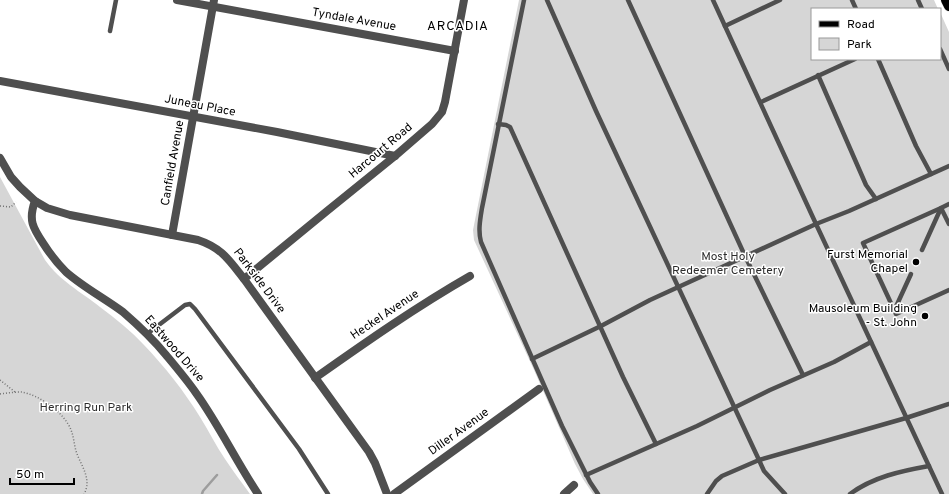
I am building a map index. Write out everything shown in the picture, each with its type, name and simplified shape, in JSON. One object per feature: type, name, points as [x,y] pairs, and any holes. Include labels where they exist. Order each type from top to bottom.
[{"type":"main road","points":[[946,0],[949,6]]},
{"type":"street","name":"Tyndale Avenue","points":[[177,0],[213,3],[455,51]]},
{"type":"street","name":"Harcourt Road","points":[[244,279],[395,156],[438,118],[446,102],[464,0]]},
{"type":"street","name":"Canfield Avenue","points":[[172,235],[213,3]]},
{"type":"street","name":"Juneau Place","points":[[0,81],[395,156]]},
{"type":"street","name":"Parkside Drive","points":[[0,158],[11,177],[20,187],[36,201],[47,208],[70,215],[198,240],[208,243],[218,249],[227,257],[244,279],[368,452],[375,463],[387,494]]},
{"type":"street","name":"Eastwood Drive","points":[[36,201],[31,218],[33,225],[38,236],[53,258],[71,276],[122,312],[166,354],[195,391],[258,494]]},
{"type":"street","name":"Heckel Avenue","points":[[315,378],[433,297],[470,276]]},
{"type":"street","name":"Diller Avenue","points":[[394,494],[539,389]]},
{"type":"street","points":[[564,494],[574,485]]},
{"type":"lane","points":[[110,31],[116,0]]},
{"type":"lane","points":[[524,0],[482,208],[479,230],[480,237],[492,269],[562,426],[586,475],[598,494]]},
{"type":"lane","points":[[547,0],[677,288],[735,408],[758,460],[764,471],[785,494]]},
{"type":"lane","points":[[628,0],[745,256],[803,375]]},
{"type":"lane","points":[[713,0],[942,494]]},
{"type":"lane","points":[[725,26],[780,0]]},
{"type":"lane","points":[[941,51],[947,62],[949,70]]},
{"type":"lane","points":[[761,102],[853,60]]},
{"type":"lane","points":[[878,60],[916,146],[931,174]]},
{"type":"lane","points":[[818,75],[866,185],[876,199]]},
{"type":"lane","points":[[498,124],[510,127],[542,200],[656,444]]},
{"type":"lane","points":[[532,359],[601,326],[650,300],[745,256],[816,224],[849,212],[949,166]]},
{"type":"lane","points":[[949,204],[863,243],[896,314],[949,290]]},
{"type":"lane","points":[[941,208],[949,224]]},
{"type":"lane","points":[[922,250],[941,208]]},
{"type":"lane","points":[[894,311],[911,274]]},
{"type":"lane","points":[[146,334],[185,305],[190,304],[299,449],[328,494]]},
{"type":"lane","points":[[586,475],[834,362],[871,342]]},
{"type":"lane","points":[[707,494],[716,481],[722,476],[758,460],[906,418],[949,404]]},
{"type":"lane","points":[[850,494],[868,483],[885,476],[929,466]]},
{"type":"path","points":[[0,206],[11,207],[16,202]]},
{"type":"path","points":[[0,380],[15,392]]},
{"type":"path","points":[[0,394],[15,392],[27,393],[45,402],[61,415],[71,430],[76,453],[87,480],[84,494]]},
{"type":"green space","name":"Most Holy Redeemer Cemetery","points":[[519,0],[934,0],[938,8],[811,8],[811,60],[941,60],[941,14],[949,32],[949,494],[593,494],[575,464],[534,370],[474,240],[473,230]]},
{"type":"green space","name":"Herring Run Park","points":[[0,177],[45,260],[51,268],[64,280],[129,330],[159,362],[187,398],[231,468],[250,494],[0,494]]},
{"type":"waterway","points":[[202,494],[217,475]]},
{"type":"place","name":"Furst Memorial Chapel","points":[[916,262]]},
{"type":"place","name":"Mausoleum Building - St. John","points":[[925,316]]},
{"type":"district","name":"ARCADIA","points":[[458,27]]}]
